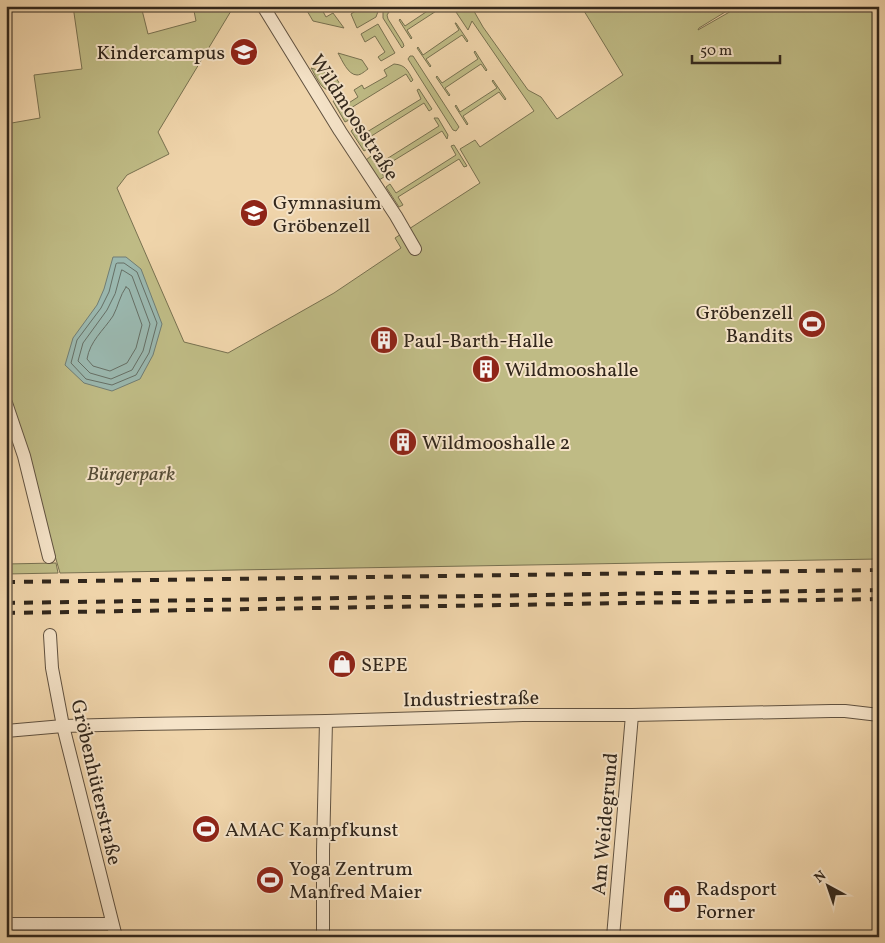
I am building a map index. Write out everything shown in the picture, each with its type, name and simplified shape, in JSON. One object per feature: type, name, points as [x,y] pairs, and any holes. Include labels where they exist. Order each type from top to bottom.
[{"type":"street","name":"Wildmoosstraße","points":[[263,6],[340,131],[396,216],[415,250]]},
{"type":"street","points":[[6,403],[24,456],[49,557]]},
{"type":"street","name":"Gröbenhüterstraße","points":[[50,634],[52,668],[64,726],[114,930]]},
{"type":"street","name":"Industriestraße","points":[[6,731],[64,726],[523,715],[831,711],[879,715]]},
{"type":"street","name":"Am Weidegrund","points":[[613,937],[632,715]]},
{"type":"street","points":[[323,937],[326,721]]},
{"type":"street","points":[[6,924],[114,930]]},
{"type":"green space","name":"Bürgerpark","points":[[73,6],[141,6],[148,34],[196,21],[193,6],[234,6],[158,132],[169,154],[127,175],[117,188],[184,342],[228,353],[334,293],[401,248],[395,238],[480,183],[460,149],[475,140],[480,147],[534,111],[472,21],[468,30],[452,6],[471,6],[483,27],[528,90],[541,97],[557,119],[623,75],[581,6],[735,6],[698,30],[740,6],[879,6],[879,559],[60,573],[6,388],[6,124],[40,118],[34,75],[82,69]]},
{"type":"green space","points":[[311,6],[320,6],[326,17],[333,13],[344,28],[313,21],[306,9]]},
{"type":"green space","points":[[355,6],[380,6],[376,17],[357,28],[351,14],[357,10]]},
{"type":"green space","points":[[386,6],[389,12],[387,15],[388,19],[403,43],[404,46],[402,48],[383,18]]},
{"type":"green space","points":[[435,6],[444,6],[407,30],[411,39],[399,20],[405,26]]},
{"type":"green space","points":[[455,23],[468,41],[462,35],[426,59],[430,67],[417,48],[423,55],[459,30]]},
{"type":"green space","points":[[378,24],[395,53],[381,61],[378,57],[385,52],[375,36],[365,42],[361,34]]},
{"type":"green space","points":[[475,51],[487,70],[481,64],[445,88],[449,96],[436,77],[442,83],[478,59]]},
{"type":"green space","points":[[338,53],[362,60],[368,69],[357,75],[351,73]]},
{"type":"green space","points":[[410,56],[413,56],[459,127],[456,131],[453,130],[408,59]]},
{"type":"green space","points":[[394,64],[404,67],[413,80],[411,82],[406,74],[346,111],[351,119],[345,122],[333,101],[338,98],[344,106],[358,97],[354,90],[362,85],[364,89],[387,76],[384,70]]},
{"type":"green space","points":[[311,68],[334,75],[340,84],[332,89],[326,89],[321,85]]},
{"type":"green space","points":[[493,80],[506,99],[499,92],[463,116],[467,125],[455,106],[460,112],[497,88]]},
{"type":"green space","points":[[419,89],[432,109],[429,111],[424,103],[365,140],[369,148],[364,151],[351,131],[356,127],[362,135],[421,99],[417,90]]},
{"type":"green space","points":[[434,118],[438,118],[448,135],[447,139],[442,131],[380,169],[384,177],[379,180],[366,160],[371,156],[377,165],[439,126]]},
{"type":"green space","points":[[454,145],[467,166],[464,167],[459,159],[398,197],[403,205],[399,207],[386,187],[390,184],[396,193],[456,155],[451,146]]},
{"type":"green space","points":[[56,563],[58,573],[6,574],[6,564]]},
{"type":"water","points":[[113,257],[126,257],[141,269],[162,324],[153,355],[140,379],[112,391],[84,383],[65,365],[73,338],[97,305],[104,289]]},
{"type":"railway","points":[[6,582],[879,570]]},
{"type":"railway","points":[[6,603],[879,590]]},
{"type":"railway","points":[[6,613],[879,599]]},
{"type":"place","name":"Kindercampus","points":[[244,52]]},
{"type":"place","name":"Gymnasium Gröbenzell","points":[[254,213]]},
{"type":"place","name":"Gröbenzell Bandits","points":[[812,324]]},
{"type":"place","name":"Paul-Barth-Halle","points":[[384,340]]},
{"type":"place","name":"Wildmooshalle","points":[[486,369]]},
{"type":"place","name":"Wildmooshalle 2","points":[[403,442]]},
{"type":"place","name":"SEPE","points":[[342,664]]},
{"type":"place","name":"AMAC Kampfkunst","points":[[206,829]]},
{"type":"place","name":"Yoga Zentrum Manfred Maier","points":[[270,880]]},
{"type":"place","name":"Radsport Forner","points":[[677,899]]}]
